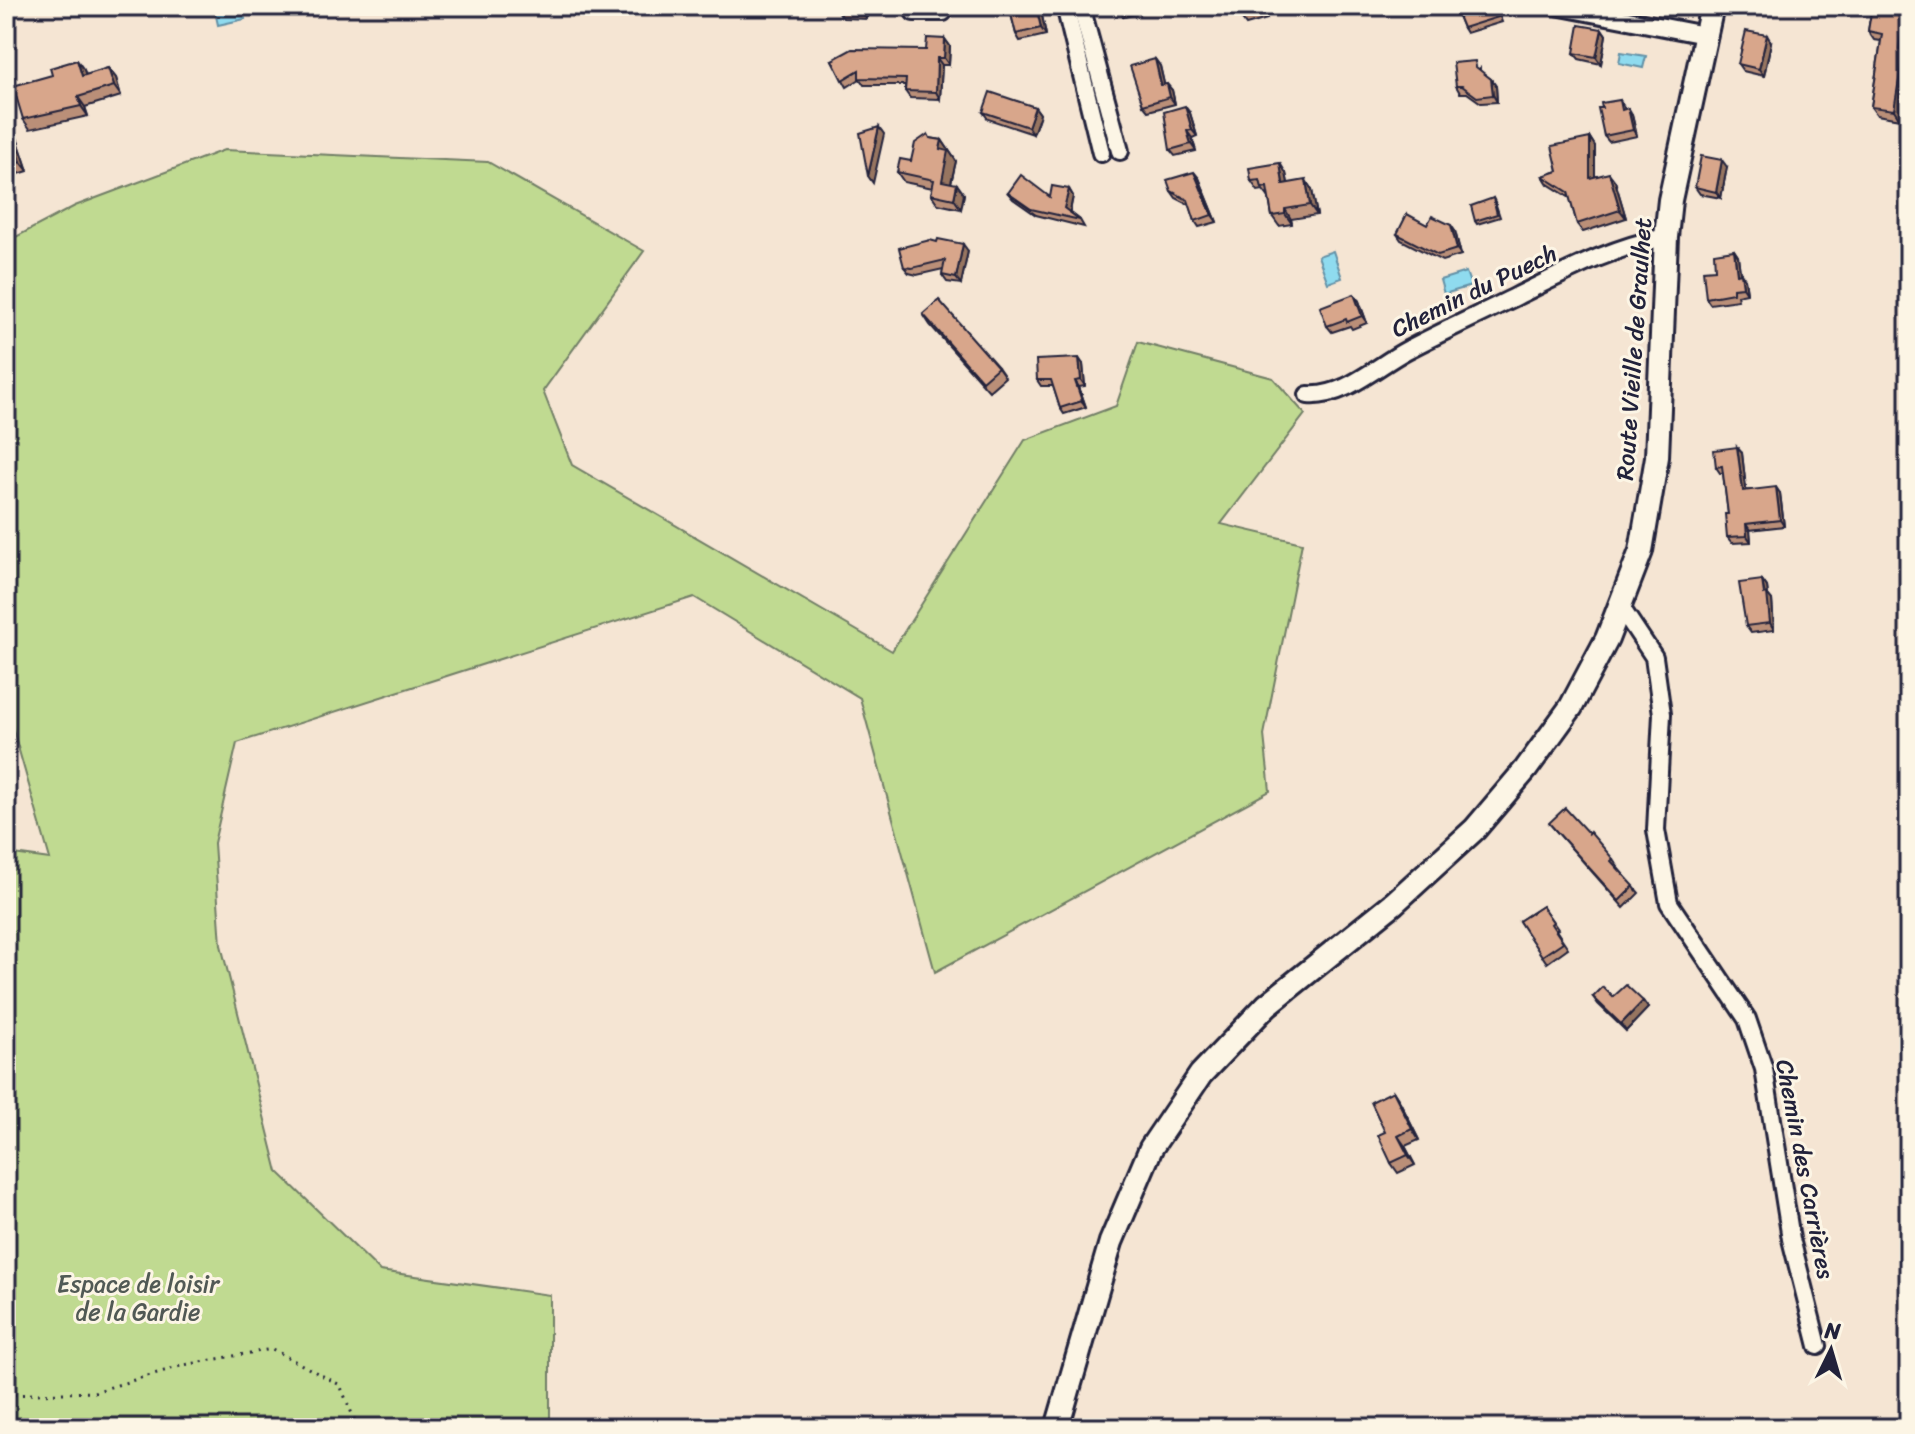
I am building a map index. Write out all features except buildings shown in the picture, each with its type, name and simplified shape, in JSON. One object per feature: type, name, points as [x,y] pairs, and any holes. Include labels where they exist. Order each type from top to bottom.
[{"type":"main road","name":"Route Vieille de Graulhet","points":[[1057,1428],[1111,1242],[1151,1148],[1201,1074],[1267,1005],[1394,903],[1475,829],[1526,769],[1571,707],[1607,639],[1641,551],[1657,457],[1670,200],[1712,6]]},
{"type":"street","points":[[914,12],[943,12],[943,6]]},
{"type":"street","points":[[1065,6],[1101,153]]},
{"type":"street","points":[[1081,6],[1120,151]]},
{"type":"street","points":[[1556,6],[1705,35]]},
{"type":"street","name":"Chemin du Puech","points":[[1308,395],[1324,396],[1345,387],[1405,351],[1583,264],[1629,244],[1666,237]]},
{"type":"street","name":"Chemin des Carrières","points":[[1620,606],[1654,657],[1662,714],[1656,830],[1669,903],[1747,1019],[1764,1069],[1791,1239],[1818,1346]]},
{"type":"path","points":[[6,1395],[94,1392],[184,1365],[272,1349],[340,1385],[358,1428]]},
{"type":"green space","name":"Espace de loisir de la Gardie","points":[[224,150],[488,162],[644,251],[543,391],[572,465],[892,651],[1025,440],[1116,406],[1138,342],[1273,378],[1305,414],[1221,524],[1302,543],[1264,735],[1270,791],[935,972],[860,698],[694,597],[237,743],[214,843],[221,945],[278,1172],[380,1271],[550,1295],[550,1428],[6,1428],[6,853],[50,859],[6,705],[6,242],[75,206]]},
{"type":"water","points":[[242,6],[245,19],[218,25],[215,11]]},
{"type":"water","points":[[1621,52],[1646,56],[1643,68],[1619,63]]},
{"type":"water","points":[[1333,251],[1342,278],[1328,283],[1318,256]]},
{"type":"water","points":[[1466,272],[1471,286],[1444,294],[1440,280]]}]
